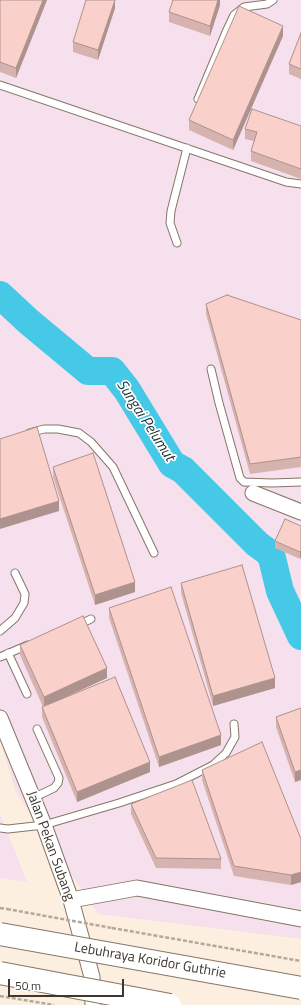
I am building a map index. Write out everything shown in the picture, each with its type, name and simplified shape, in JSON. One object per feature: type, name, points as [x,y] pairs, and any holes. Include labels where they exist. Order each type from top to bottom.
[{"type":"highway","name":"Lebuhraya Koridor Guthrie","points":[[0,934],[301,988]]},
{"type":"highway","points":[[0,973],[170,1005]]},
{"type":"street","points":[[253,493],[271,491],[301,512]]},
{"type":"street","name":"Jalan Pekan Subang","points":[[0,718],[44,825],[71,900],[92,977]]},
{"type":"street","points":[[71,900],[137,888],[301,919]]},
{"type":"street","points":[[92,977],[93,1005]]},
{"type":"street","points":[[92,977],[109,1001],[110,1005]]},
{"type":"lane","points":[[198,99],[234,14],[244,7],[267,4],[273,0]]},
{"type":"lane","points":[[0,85],[286,182],[301,184]]},
{"type":"lane","points":[[177,243],[170,223],[171,211],[187,148]]},
{"type":"lane","points":[[211,369],[222,418],[240,478],[244,482],[271,491],[301,482]]},
{"type":"lane","points":[[22,435],[44,429],[58,429],[79,433],[92,442],[114,467],[154,553]]},
{"type":"lane","points":[[0,631],[15,618],[24,603],[25,594],[15,573]]},
{"type":"lane","points":[[70,628],[91,619]]},
{"type":"lane","points":[[0,657],[36,642]]},
{"type":"lane","points":[[8,653],[27,694]]},
{"type":"lane","points":[[0,828],[8,829],[44,825],[119,803],[176,784],[213,765],[226,753],[234,736],[234,724]]},
{"type":"lane","points":[[33,798],[54,788],[58,783],[59,778],[37,728]]},
{"type":"path","points":[[0,908],[301,961]]},
{"type":"path","points":[[0,996],[54,1005]]},
{"type":"shaded area","points":[[0,0],[301,0],[301,939],[98,914],[16,793],[0,741]]},
{"type":"shaded area","points":[[0,814],[27,882],[0,878]]},
{"type":"building","points":[[0,0],[43,0],[16,68],[0,62]]},
{"type":"building","points":[[86,0],[115,0],[98,50],[73,42]]},
{"type":"building","points":[[173,0],[218,0],[210,26],[169,12]]},
{"type":"building","points":[[239,6],[283,26],[233,140],[189,120]]},
{"type":"building","points":[[301,33],[301,69],[289,64]]},
{"type":"building","points":[[252,109],[301,126],[301,169],[251,151],[257,132],[245,129]]},
{"type":"building","points":[[227,295],[301,320],[301,457],[250,464],[206,304]]},
{"type":"building","points":[[37,427],[59,501],[0,519],[0,439]]},
{"type":"building","points":[[93,453],[135,582],[95,595],[53,467]]},
{"type":"building","points":[[285,519],[301,526],[300,552],[275,541]]},
{"type":"building","points":[[242,565],[275,678],[213,696],[181,583]]},
{"type":"building","points":[[171,587],[221,735],[159,757],[109,608]]},
{"type":"building","points":[[83,616],[107,668],[44,697],[20,645]]},
{"type":"building","points":[[115,677],[150,762],[77,792],[42,707]]},
{"type":"building","points":[[301,708],[301,770],[295,772],[276,717]]},
{"type":"building","points":[[262,742],[301,839],[301,872],[291,875],[234,866],[202,770]]},
{"type":"building","points":[[192,780],[221,859],[156,858],[131,804]]},
{"type":"waterway","name":"Sungai Pelumut","points":[[0,295],[28,321],[88,371],[112,371],[127,390],[172,464],[183,470],[257,544],[268,552],[272,558],[280,591],[301,636]]}]
